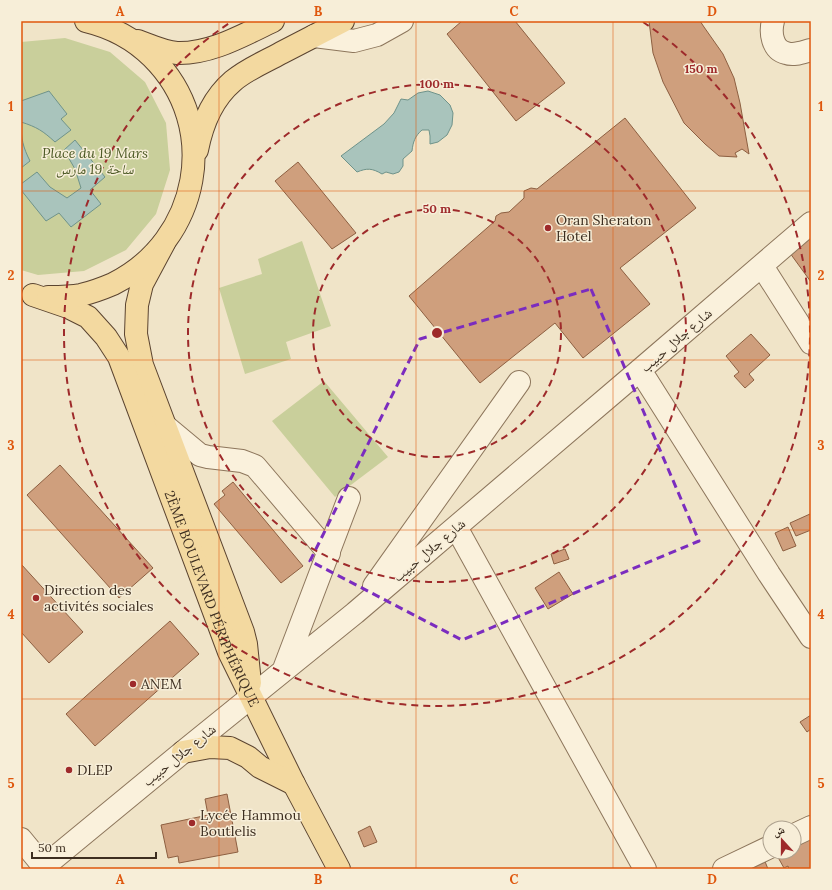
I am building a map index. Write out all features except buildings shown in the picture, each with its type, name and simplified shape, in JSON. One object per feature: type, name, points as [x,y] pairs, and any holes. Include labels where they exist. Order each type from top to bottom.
[{"type":"main road","points":[[86,21],[99,24],[124,36],[175,53],[198,51],[225,43],[273,21]]},
{"type":"main road","points":[[27,294],[48,297],[81,295],[112,284],[141,267],[164,243],[183,212],[192,177],[199,138],[207,116],[218,97],[233,81],[252,69],[343,21]]},
{"type":"main road","points":[[124,36],[144,49],[161,66],[178,92],[185,107],[191,130],[194,153],[192,177]]},
{"type":"main road","name":"2ÈME BOULEVARD PÉRIPHÉRIQUE","points":[[164,243],[142,284],[136,305],[136,334],[142,365],[243,632],[246,644],[251,696]]},
{"type":"main road","name":"2ÈME BOULEVARD PÉRIPHÉRIQUE","points":[[27,294],[68,307],[88,318],[106,337],[119,357],[229,652],[251,696]]},
{"type":"main road","points":[[251,696],[294,784],[339,869]]},
{"type":"main road","points":[[184,752],[210,747],[230,748],[248,757],[260,767],[294,784]]},
{"type":"street","points":[[314,36],[354,41],[377,35],[402,21]]},
{"type":"street","points":[[773,21],[772,37],[777,48],[785,53],[799,54],[811,50]]},
{"type":"street","name":"شارع جلال حبيب","points":[[43,868],[251,696],[355,613],[811,223]]},
{"type":"street","points":[[762,266],[811,343]]},
{"type":"street","points":[[640,370],[769,574],[811,637]]},
{"type":"street","points":[[355,613],[519,382]]},
{"type":"street","points":[[164,425],[200,455],[242,461],[255,466],[329,552]]},
{"type":"street","points":[[284,671],[349,498]]},
{"type":"street","points":[[456,527],[645,869]]},
{"type":"street","points":[[802,832],[811,827]]},
{"type":"street","points":[[21,840],[43,868]]},
{"type":"street","points":[[724,869],[762,851]]},
{"type":"highlighted area","points":[[591,289],[699,541],[462,640],[310,561],[420,339]]},
{"type":"green space","name":"Place du 19 Mars ساحة 19 مارس","points":[[65,38],[110,52],[145,82],[166,123],[170,170],[156,214],[126,250],[84,271],[38,275],[21,270],[21,42]]},
{"type":"green space","points":[[302,241],[331,326],[286,342],[291,359],[245,374],[219,288],[262,274],[258,259]]},
{"type":"green space","points":[[324,381],[388,457],[335,497],[272,421]]},
{"type":"water","points":[[49,91],[67,114],[61,119],[71,130],[55,142],[40,130],[21,122],[21,101]]},
{"type":"water","points":[[428,91],[440,95],[450,105],[453,113],[452,125],[447,135],[438,142],[430,144],[429,130],[422,130],[415,139],[412,151],[403,159],[403,166],[399,172],[393,174],[386,172],[382,174],[370,169],[357,172],[341,156],[384,124],[394,113],[401,99],[408,100],[418,93]]},
{"type":"water","points":[[21,133],[30,161],[21,168]]},
{"type":"water","points":[[75,140],[105,177],[90,190],[101,204],[71,227],[59,213],[46,221],[21,190],[21,184],[37,172],[50,187],[67,198],[81,188],[75,169],[64,150]]},
{"type":"place","name":"Oran Sheraton Hotel","points":[[548,228]]},
{"type":"place","name":"Direction des activités sociales","points":[[36,598]]},
{"type":"place","name":"ANEM","points":[[133,684]]},
{"type":"place","name":"DLEP","points":[[69,770]]},
{"type":"place","name":"Lycée Hammou Boutlelis","points":[[192,823]]}]
